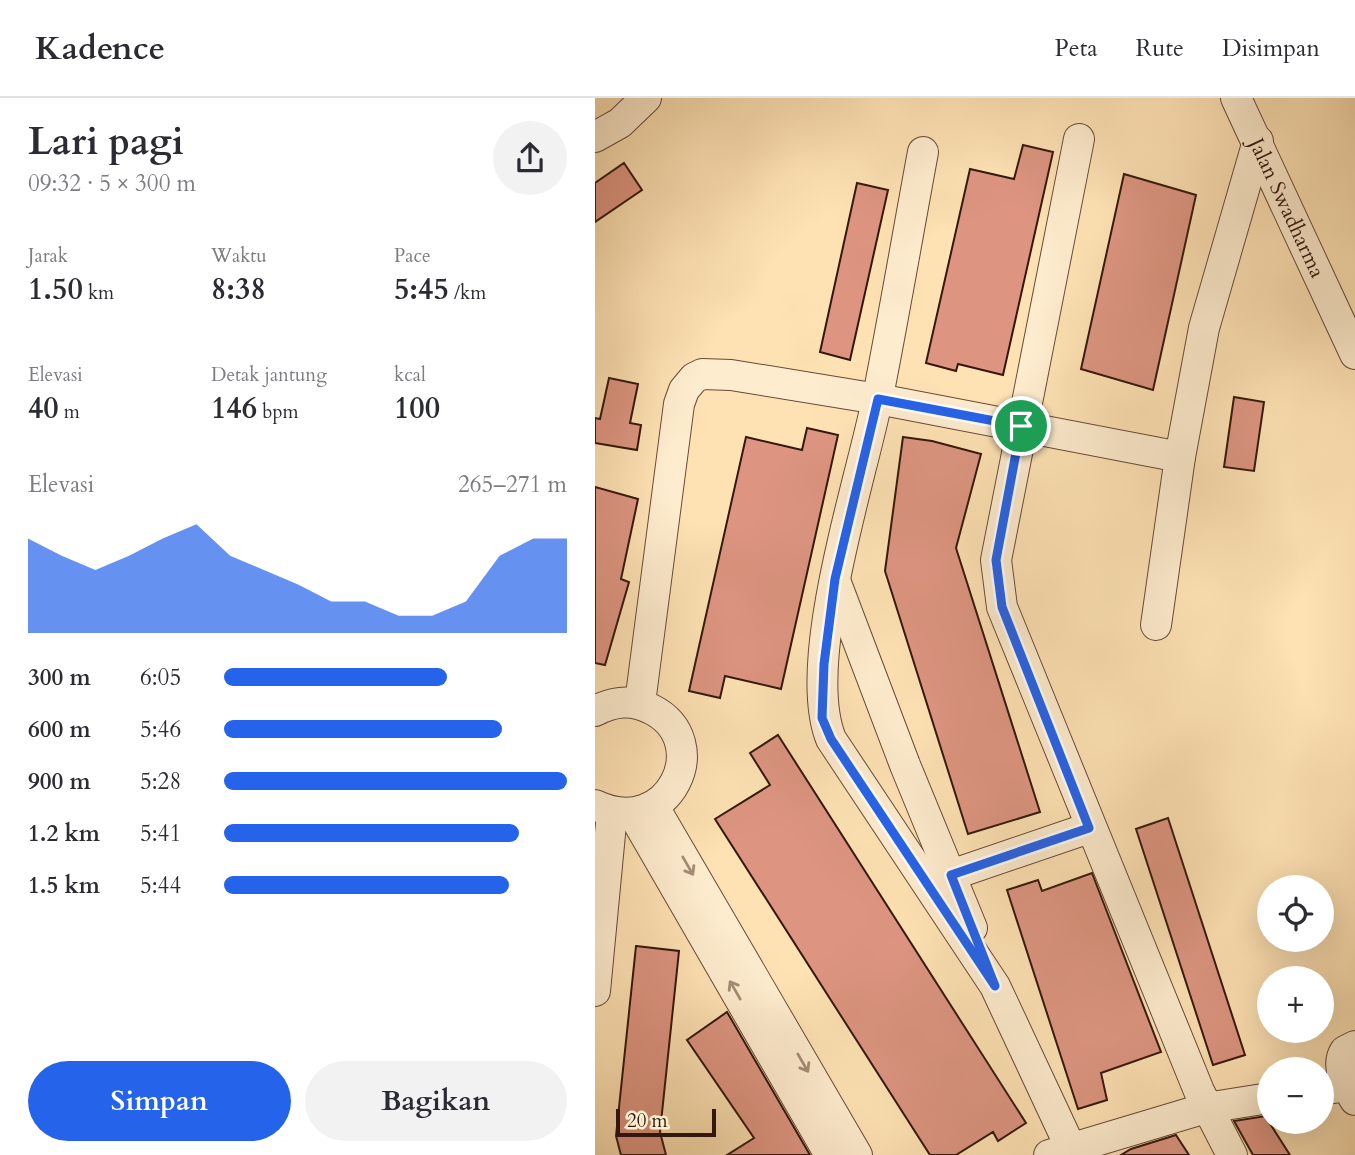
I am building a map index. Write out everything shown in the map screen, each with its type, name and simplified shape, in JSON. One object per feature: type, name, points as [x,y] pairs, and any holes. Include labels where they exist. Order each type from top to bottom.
[{"type":"street","points":[[595,137],[620,123],[646,98]]},
{"type":"street","name":"Jalan Swadharma","points":[[1236,98],[1355,354]]},
{"type":"street","points":[[1079,139],[996,560],[1002,607],[1089,828],[1206,1108],[1232,1155]]},
{"type":"street","points":[[1156,625],[1180,457],[1204,328],[1258,141]]},
{"type":"street","points":[[923,152],[878,399],[835,579],[824,664],[822,718],[831,739],[995,986]]},
{"type":"street","points":[[640,703],[679,404],[689,383],[702,374],[731,375],[878,399],[1180,457]]},
{"type":"street","points":[[835,579],[905,765],[1064,1153],[1206,1108],[1257,1100]]},
{"type":"street","points":[[595,711],[617,702],[640,703],[660,713],[674,730],[682,751],[680,773],[671,793],[624,810]]},
{"type":"street","points":[[856,774],[905,765]]},
{"type":"street","points":[[595,991],[624,810]]},
{"type":"street","points":[[624,810],[830,1155]]},
{"type":"street","points":[[624,810],[857,1155]]},
{"type":"street","points":[[951,875],[1089,828]]},
{"type":"street","points":[[1341,1092],[1341,1058],[1348,1049],[1355,1046]]},
{"type":"building","points":[[1023,145],[1053,152],[1003,375],[958,364],[956,371],[926,363],[970,169],[1014,179]]},
{"type":"building","points":[[624,163],[642,190],[595,222],[595,183]]},
{"type":"building","points":[[1124,174],[1196,195],[1153,390],[1081,369]]},
{"type":"building","points":[[857,183],[888,190],[850,360],[820,352]]},
{"type":"building","points":[[609,378],[638,384],[630,423],[641,425],[637,450],[595,443],[595,418],[600,419]]},
{"type":"building","points":[[1234,397],[1264,402],[1254,471],[1224,467]]},
{"type":"building","points":[[807,428],[838,435],[781,689],[725,676],[720,698],[689,691],[746,437],[802,450]]},
{"type":"building","points":[[903,437],[932,441],[981,454],[956,548],[1040,812],[968,834],[885,571]]},
{"type":"building","points":[[595,487],[638,499],[621,579],[629,582],[605,665],[595,663]]},
{"type":"building","points":[[778,735],[1026,1123],[998,1141],[993,1132],[956,1155],[930,1155],[715,819],[770,785],[750,753]]},
{"type":"building","points":[[1168,818],[1245,1055],[1213,1065],[1136,829]]},
{"type":"building","points":[[1092,873],[1161,1052],[1101,1073],[1107,1100],[1078,1109],[1007,890],[1038,880],[1042,891]]},
{"type":"building","points":[[636,946],[679,951],[660,1132],[666,1155],[621,1155],[616,1136]]},
{"type":"building","points":[[727,1012],[810,1155],[727,1155],[754,1138],[687,1040]]},
{"type":"building","points":[[1257,1117],[1257,1134],[1277,1134],[1290,1155],[1253,1155],[1234,1121]]},
{"type":"building","points":[[1176,1135],[1189,1155],[1121,1155],[1131,1149]]},
{"type":"route","points":[[878,399],[1021,426],[996,560],[1002,607],[1089,828],[951,875],[995,986],[831,739],[822,718],[824,664],[835,579],[878,399]]}]
